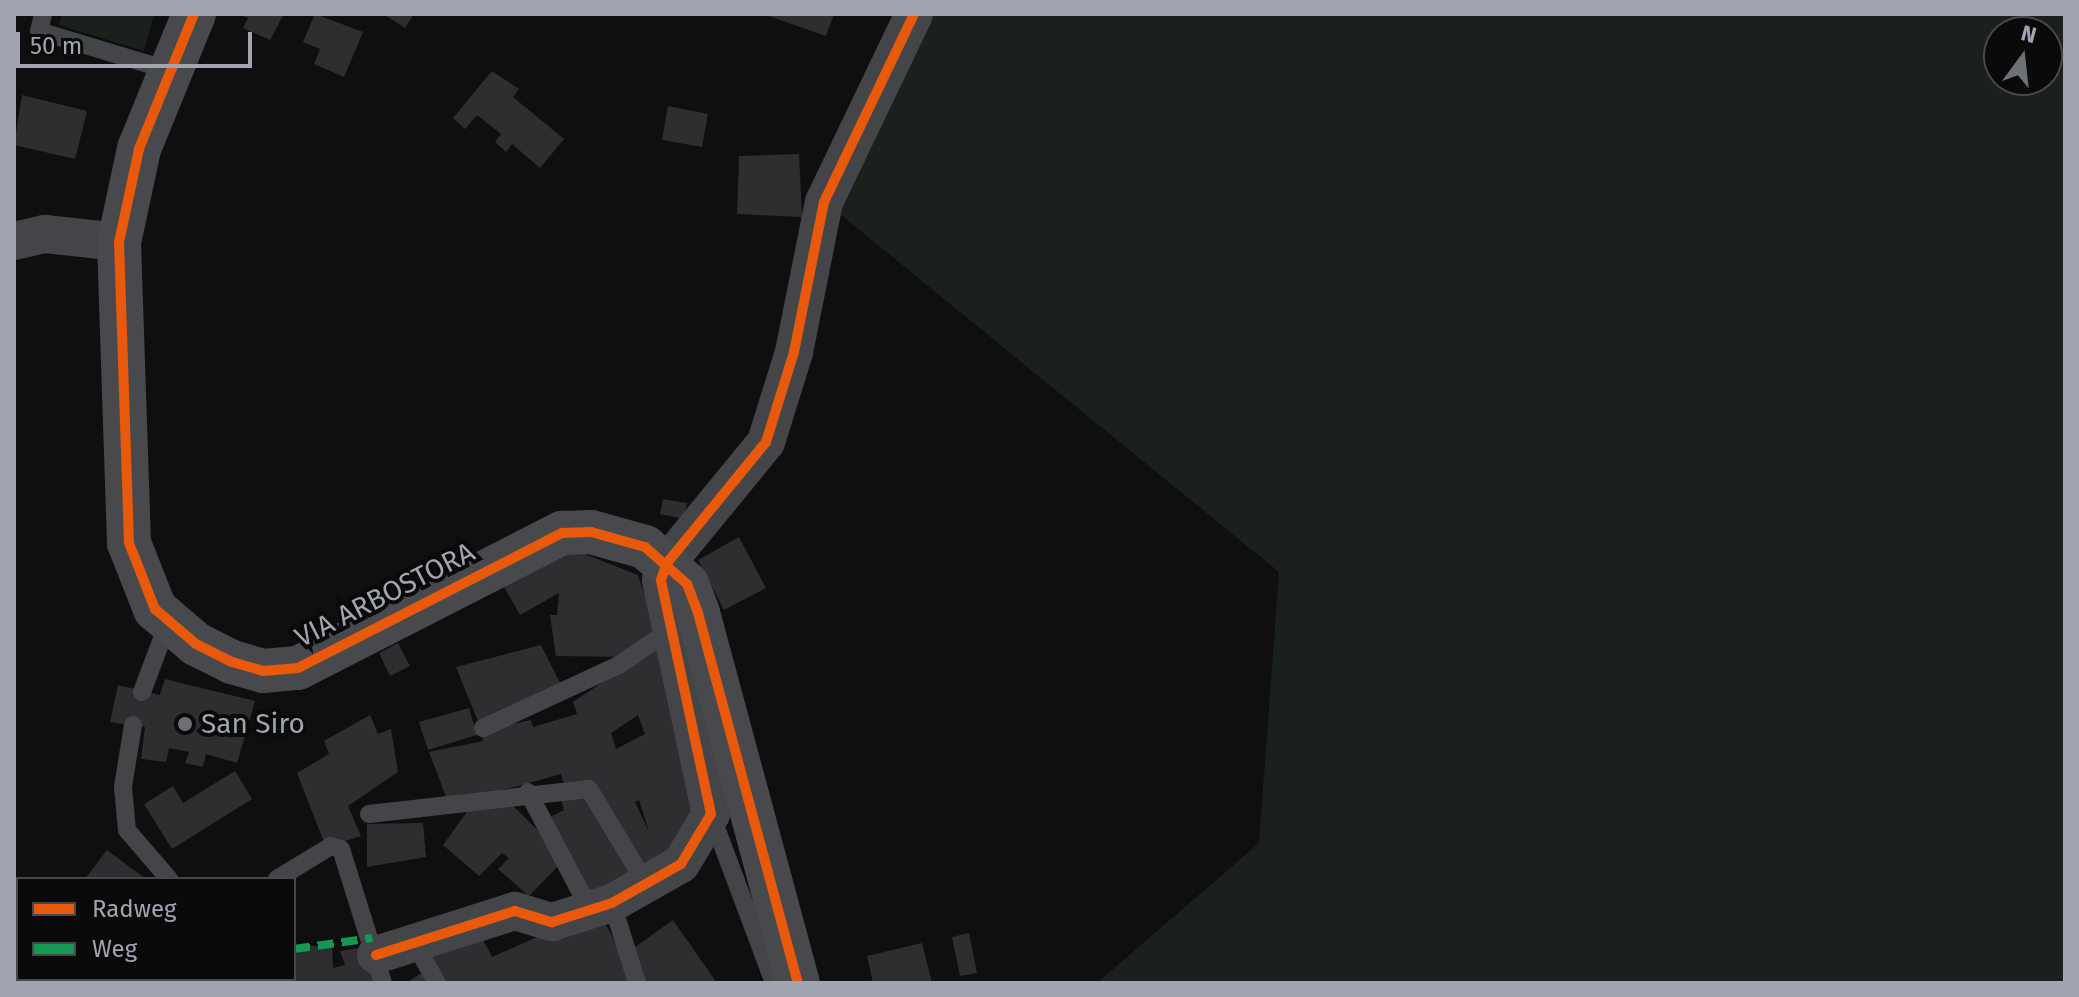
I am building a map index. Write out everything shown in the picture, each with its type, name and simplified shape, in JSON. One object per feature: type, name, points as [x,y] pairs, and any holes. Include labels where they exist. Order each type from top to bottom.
[{"type":"street","name":"VIA ARBOSTORA","points":[[194,14],[168,70],[139,149],[119,242],[129,543],[139,578],[168,623],[232,662],[263,671],[298,668],[562,533],[621,539],[667,563],[687,584],[698,613],[798,983]]},
{"type":"street","points":[[380,969],[415,944],[515,911],[552,922],[648,887],[681,864],[711,814],[667,632],[667,563],[766,442],[794,352],[824,202],[914,14]]},
{"type":"street","points":[[14,241],[45,234],[119,242]]},
{"type":"lane","points":[[43,14],[39,31],[168,70]]},
{"type":"lane","points":[[142,692],[168,623]]},
{"type":"lane","points":[[483,728],[619,665],[667,632]]},
{"type":"lane","points":[[133,725],[123,787],[127,830],[167,877]]},
{"type":"lane","points":[[369,814],[528,792],[589,789],[648,887]]},
{"type":"lane","points":[[528,792],[601,906],[637,983]]},
{"type":"lane","points":[[711,814],[774,983]]},
{"type":"lane","points":[[280,877],[331,846],[341,849],[380,969]]},
{"type":"lane","points":[[415,944],[437,983]]},
{"type":"shaded area","points":[[62,14],[154,14],[144,51],[59,25]]},
{"type":"shaded area","points":[[914,14],[2065,14],[2065,983],[1097,983],[1259,843],[1279,572],[825,202]]},
{"type":"building","points":[[239,14],[284,14],[270,40],[243,28],[248,18]]},
{"type":"building","points":[[315,14],[363,32],[344,77],[314,64],[320,49],[303,42]]},
{"type":"building","points":[[383,14],[414,14],[405,28]]},
{"type":"building","points":[[763,14],[834,14],[826,36]]},
{"type":"building","points":[[492,71],[519,89],[513,97],[564,139],[540,168],[512,144],[506,152],[495,142],[501,134],[477,115],[465,129],[453,118]]},
{"type":"building","points":[[22,95],[87,111],[75,159],[14,145]]},
{"type":"building","points":[[668,106],[708,114],[702,147],[662,140]]},
{"type":"building","points":[[799,154],[802,217],[737,214],[739,156]]},
{"type":"building","points":[[663,499],[687,503],[684,519],[660,514]]},
{"type":"building","points":[[739,537],[766,588],[724,610],[698,560]]},
{"type":"building","points":[[577,551],[638,575],[659,638],[630,657],[556,656],[550,615],[557,615],[559,593],[520,615],[499,578]]},
{"type":"building","points":[[398,643],[410,666],[390,676],[379,653]]},
{"type":"building","points":[[660,644],[701,812],[648,881],[595,782],[564,785],[561,774],[449,805],[429,752],[483,741],[481,731],[531,720],[533,727],[577,714],[573,702]],"holes":[[[638,715],[645,734],[616,749],[611,733]],[[639,800],[649,832],[635,802]]]},
{"type":"building","points":[[541,645],[562,687],[479,724],[456,667]]},
{"type":"building","name":"San Siro","points":[[165,679],[255,701],[237,763],[206,754],[203,767],[185,763],[189,752],[169,748],[166,762],[141,759],[145,727],[110,722],[118,685],[160,695]]},
{"type":"building","points":[[469,708],[477,735],[428,750],[419,722]]},
{"type":"building","points":[[370,715],[378,734],[391,729],[398,772],[348,806],[361,836],[326,847],[297,773],[329,754],[324,741]]},
{"type":"building","points":[[235,771],[252,799],[172,849],[144,804],[173,786],[183,803]]},
{"type":"building","points":[[588,793],[635,875],[591,899],[548,818],[564,810],[561,800]]},
{"type":"building","points":[[508,801],[566,858],[529,896],[498,869],[509,858],[502,853],[479,876],[443,845],[469,809]]},
{"type":"building","points":[[423,823],[426,857],[367,867],[367,824]]},
{"type":"building","points":[[107,850],[143,877],[87,877]]},
{"type":"building","points":[[599,910],[635,983],[440,983],[424,954],[476,926],[492,957]]},
{"type":"building","points":[[673,920],[717,983],[639,983],[625,954]]},
{"type":"building","points":[[969,933],[977,973],[960,976],[952,937]]},
{"type":"building","points":[[922,943],[932,983],[873,983],[867,956]]},
{"type":"building","points":[[310,946],[332,946],[333,968],[345,965],[340,951],[369,946],[379,983],[280,983],[296,981],[296,953]]},
{"type":"building","points":[[426,970],[436,983],[406,983]]},
{"type":"marked path","points":[[296,949],[372,938]]},
{"type":"marked path","points":[[231,983],[236,981]]},
{"type":"cycle path","points":[[194,14],[139,149],[119,242],[129,543],[155,609],[196,644],[232,662],[263,671],[298,668],[562,533],[591,532],[645,547],[687,584],[698,613],[798,983]]},
{"type":"cycle path","points":[[376,955],[515,911],[552,922],[612,903],[681,864],[711,814],[661,580],[667,563],[766,442],[794,352],[824,202],[914,14]]},
{"type":"place","name":"San Siro","points":[[185,724]]}]
